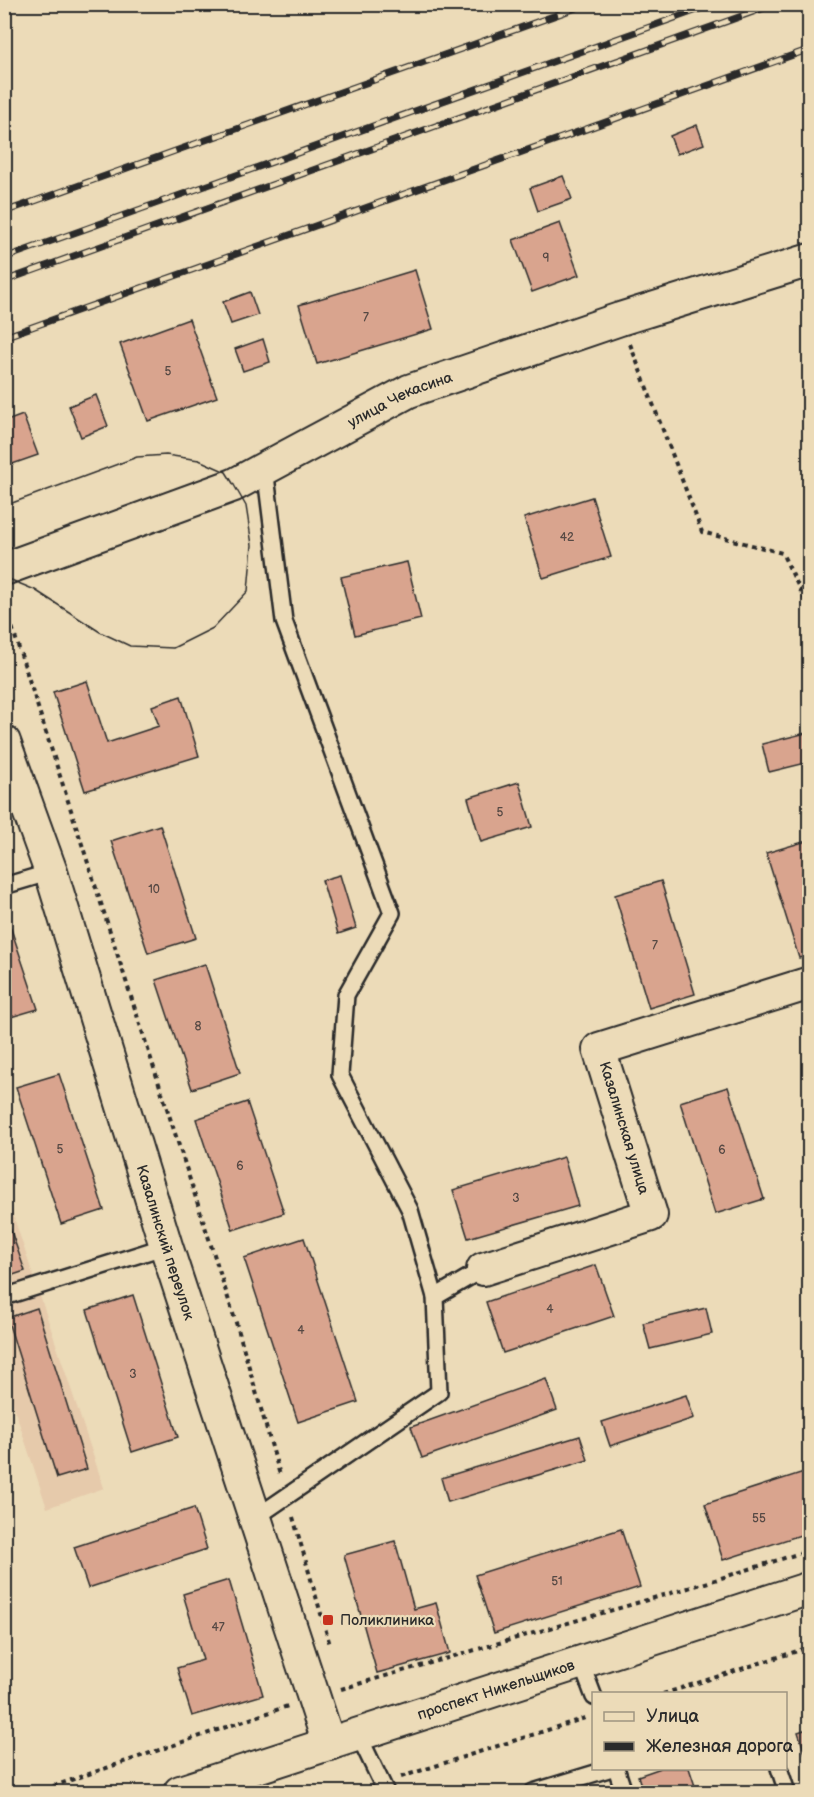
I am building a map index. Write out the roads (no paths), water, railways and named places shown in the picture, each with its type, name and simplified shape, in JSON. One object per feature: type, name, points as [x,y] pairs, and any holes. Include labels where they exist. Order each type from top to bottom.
[{"type":"street","name":"улица Чекасина","points":[[4,569],[234,485],[409,391],[620,319],[810,260]]},
{"type":"street","name":"Казалинский переулок","points":[[4,742],[51,872],[166,1246],[255,1518],[328,1693],[344,1739]]},
{"type":"street","name":"Казалинская улица","points":[[483,1269],[651,1215],[599,1049],[810,983]]},
{"type":"street","name":"проспект Никельщиков","points":[[180,1792],[810,1588]]},
{"type":"lane","points":[[255,1518],[439,1392],[435,1298],[410,1210],[340,1075],[346,995],[392,913],[284,621],[265,468]]},
{"type":"lane","points":[[4,885],[51,872]]},
{"type":"lane","points":[[4,1297],[166,1246]]},
{"type":"lane","points":[[435,1298],[483,1269]]},
{"type":"lane","points":[[581,1663],[592,1692]]},
{"type":"lane","points":[[344,1739],[383,1788]]},
{"type":"lane","points":[[533,1792],[607,1770]]},
{"type":"lane","points":[[615,1770],[624,1792]]},
{"type":"lane","points":[[780,1770],[787,1792]]},
{"type":"tram line","points":[[4,506],[137,457],[166,455],[199,460],[226,472],[246,506],[252,545],[248,591],[213,628],[173,648],[130,646],[100,632],[35,590],[4,577]]},
{"type":"railway","points":[[4,212],[587,4]]},
{"type":"railway","points":[[4,258],[714,4]]},
{"type":"railway","points":[[4,281],[775,4]]},
{"type":"railway","points":[[4,337],[810,49]]},
{"type":"place","name":"Поликлиника","points":[[328,1620]]}]
